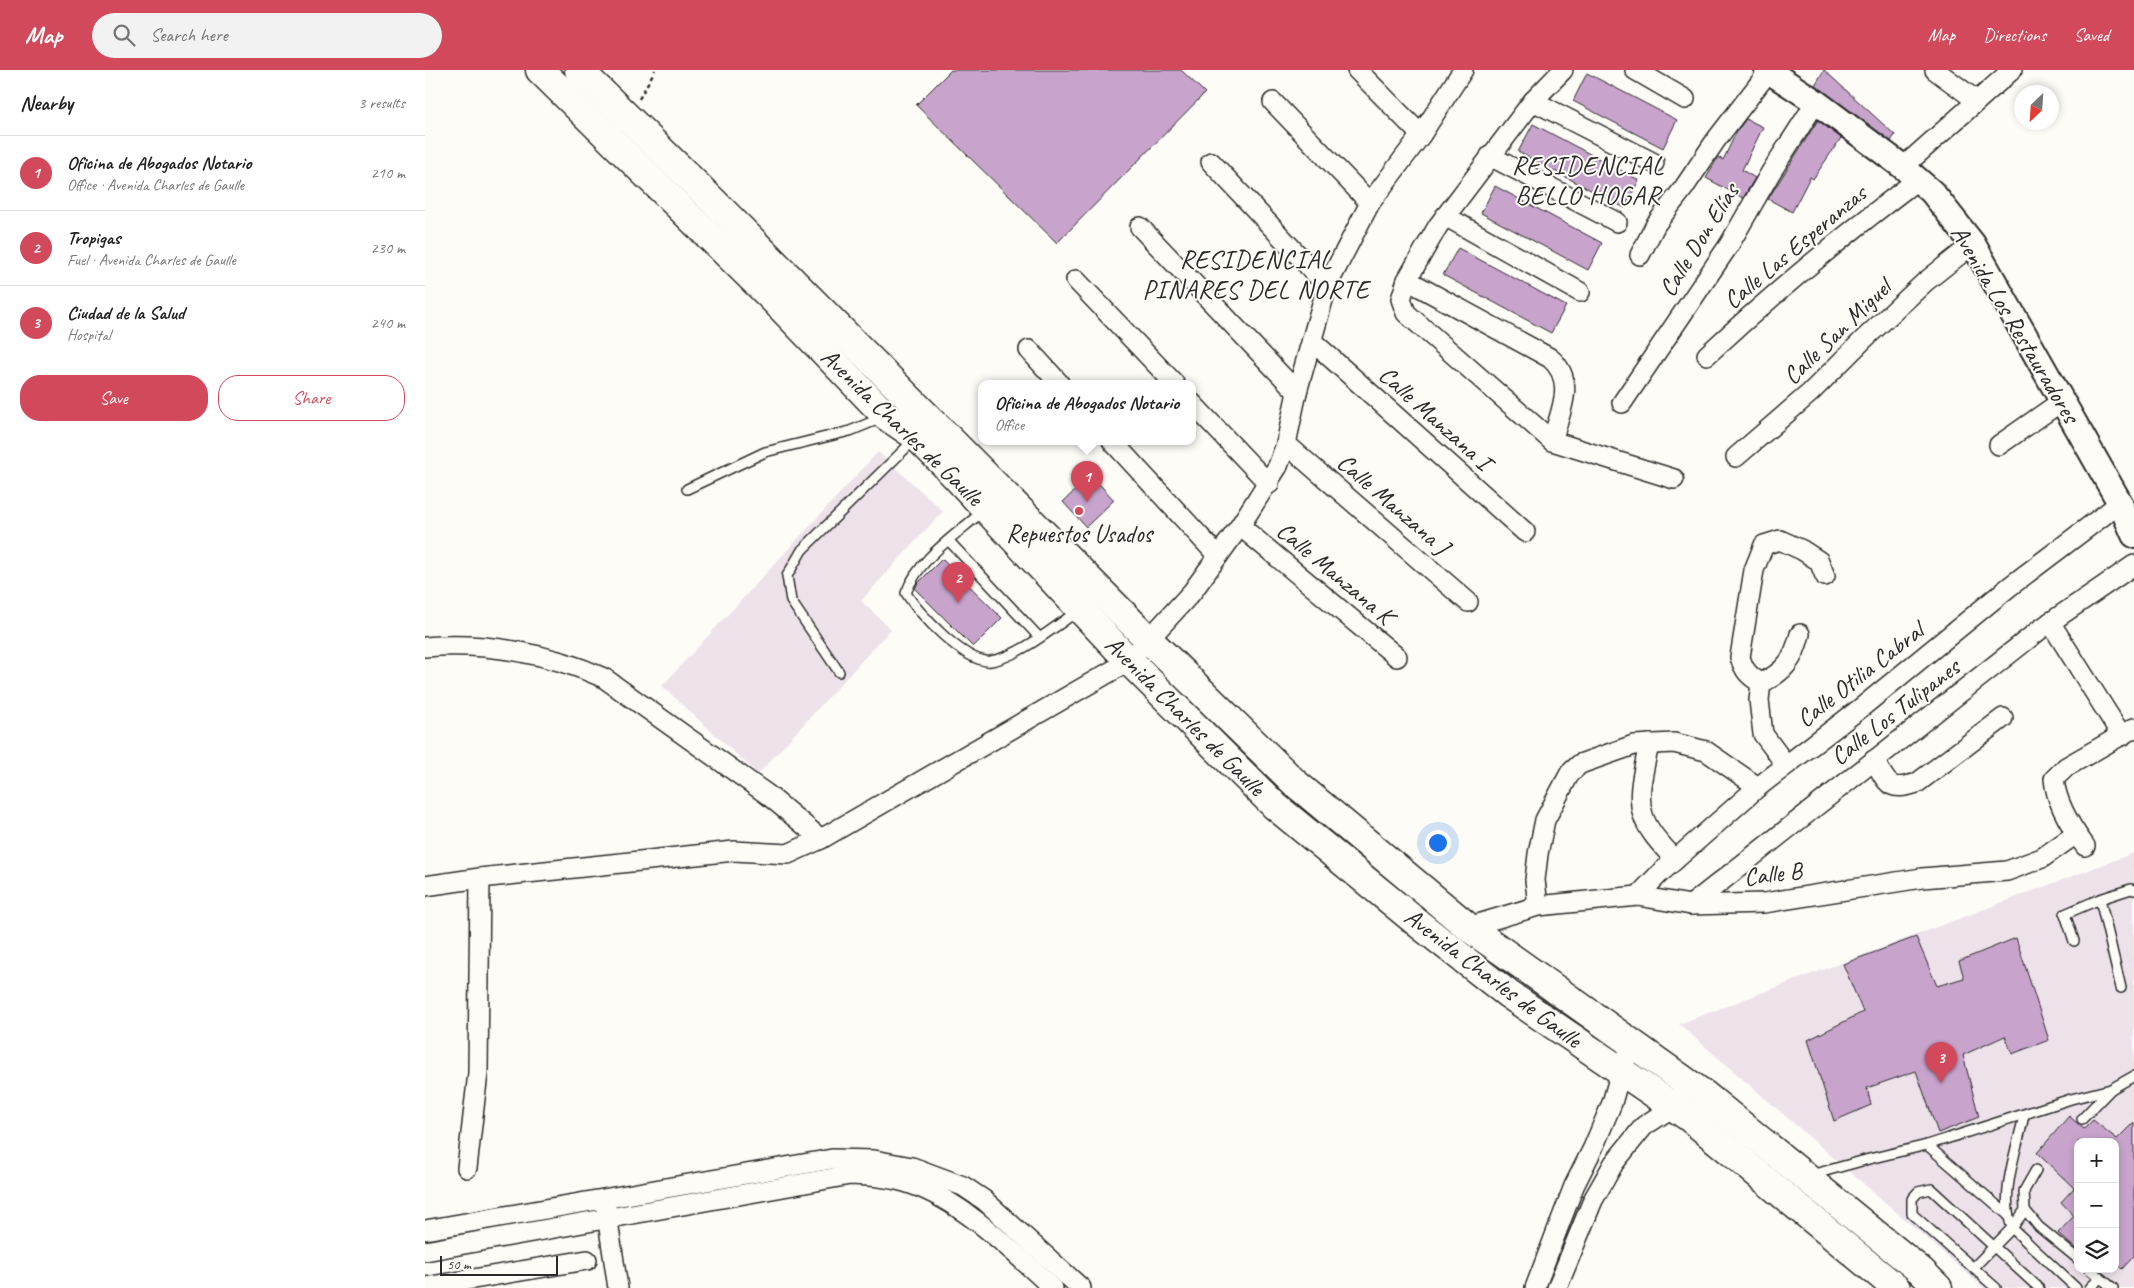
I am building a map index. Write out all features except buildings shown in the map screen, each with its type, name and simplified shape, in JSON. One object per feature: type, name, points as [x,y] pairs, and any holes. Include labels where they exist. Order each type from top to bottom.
[{"type":"main road","name":"Avenida Charles de Gaulle","points":[[540,70],[774,300],[886,416],[917,438],[986,508],[1129,661],[1275,806],[1500,988],[1673,1106],[1896,1288]]},
{"type":"main road","name":"Avenida Charles de Gaulle","points":[[579,70],[1149,640],[1295,783],[1468,927],[1690,1085],[1921,1271],[1938,1288]]},
{"type":"main road","points":[[1275,806],[1295,783]]},
{"type":"street","points":[[1357,70],[1421,135]]},
{"type":"street","points":[[425,886],[480,878],[734,851],[788,854],[821,839],[1129,661],[1192,592],[1269,484],[1286,444],[1297,392],[1327,286],[1370,203],[1421,135],[1463,70]]},
{"type":"street","points":[[1563,70],[1533,101],[1489,156],[1445,216],[1407,280],[1401,299],[1406,314],[1552,441],[1675,479]]},
{"type":"street","points":[[1635,70],[1685,99]]},
{"type":"street","points":[[1935,70],[1977,101]]},
{"type":"street","name":"Calle Las Esperanzas","points":[[1707,356],[1767,299],[1823,252],[1910,173],[1977,101],[2012,70]]},
{"type":"street","points":[[1640,255],[1656,224],[1768,71]]},
{"type":"street","name":"Avenida Los Restauradores","points":[[1768,71],[1816,102],[1910,173],[1931,192],[1973,244],[2121,503],[2134,535]]},
{"type":"street","points":[[1533,101],[1654,163]]},
{"type":"street","points":[[1273,102],[1370,203]]},
{"type":"street","name":"Calle Don Elías","points":[[1622,404],[1729,245],[1771,172],[1816,102]]},
{"type":"street","points":[[1489,156],[1617,222]]},
{"type":"street","points":[[1211,162],[1327,286]]},
{"type":"street","points":[[1445,216],[1580,292]]},
{"type":"street","points":[[1140,227],[1297,392]]},
{"type":"street","name":"Calle San Miguel","points":[[1736,458],[1810,393],[1925,282],[1973,244]]},
{"type":"street","points":[[1076,280],[1170,380]]},
{"type":"street","points":[[1407,280],[1550,358],[1559,366],[1564,378],[1565,392],[1552,441]]},
{"type":"street","name":"Calle Manzana I","points":[[1312,341],[1525,532]]},
{"type":"street","points":[[1029,350],[1056,380]]},
{"type":"street","points":[[1999,445],[2062,401]]},
{"type":"street","points":[[1196,407],[1269,484]]},
{"type":"street","name":"Calle Manzana J","points":[[1286,444],[1468,602]]},
{"type":"street","points":[[1116,445],[1218,556]]},
{"type":"street","name":"Calle Otilia Cabral","points":[[1638,896],[1675,860],[1758,787],[1862,707],[2009,587],[2121,503]]},
{"type":"street","name":"Calle Manzana K","points":[[1240,526],[1397,657]]},
{"type":"street","points":[[1761,683],[1749,676],[1743,669],[1740,657],[1754,570],[1764,545],[1780,540],[1803,550],[1819,561],[1825,576]]},
{"type":"street","name":"Calle Los Tulipanes","points":[[1691,905],[2049,622],[2134,566]]},
{"type":"street","points":[[2049,622],[2128,732]]},
{"type":"street","points":[[1761,683],[1778,676],[1785,668],[1800,634]]},
{"type":"street","points":[[425,647],[451,645],[503,650],[579,667],[604,678],[768,795],[821,839]]},
{"type":"street","points":[[1761,683],[1759,700],[1763,734],[1786,765]]},
{"type":"street","points":[[1874,760],[1888,784],[1901,788],[1917,782],[2003,718]]},
{"type":"street","name":"Calle B","points":[[1468,927],[1538,906],[1638,896],[1691,905],[1764,903],[1922,878],[2007,871],[2042,858],[2081,840],[2056,794],[2054,779],[2066,767],[2128,732]]},
{"type":"street","points":[[1538,906],[1535,880],[1545,820],[1570,772],[1581,764],[1634,745],[1674,743],[1706,751],[1758,787]]},
{"type":"street","points":[[1649,744],[1641,800],[1643,816],[1651,830],[1675,860]]},
{"type":"street","points":[[467,1168],[478,1073],[480,878]]},
{"type":"street","points":[[1535,1288],[1574,1186],[1593,1148],[1612,1102],[1632,1044]]},
{"type":"street","points":[[1557,1288],[1593,1200],[1614,1164],[1645,1126],[1673,1106],[1690,1085]]},
{"type":"street","points":[[425,1230],[832,1160],[874,1160],[912,1167],[963,1186],[984,1200],[1081,1288]]},
{"type":"street","points":[[425,1251],[608,1220],[850,1175],[877,1176],[911,1184],[942,1198],[987,1230],[1053,1288]]},
{"type":"street","points":[[605,1199],[618,1288]]},
{"type":"street","points":[[425,1287],[522,1280],[587,1260]]},
{"type":"lane","points":[[687,489],[765,452],[850,432],[886,416]]},
{"type":"lane","points":[[839,672],[791,601],[787,576],[802,550],[917,438]]},
{"type":"lane","points":[[986,508],[923,564],[910,582],[906,593],[912,603],[943,636],[976,658],[990,661],[1015,652],[1081,610]]},
{"type":"lane","points":[[949,541],[1039,637]]},
{"type":"lane","points":[[2074,941],[2065,914],[2100,899],[2131,889],[2134,890]]},
{"type":"lane","points":[[2100,899],[2121,988]]},
{"type":"lane","points":[[1805,1177],[1869,1159],[1927,1146],[2071,1099],[2111,1089],[2134,1076]]},
{"type":"lane","points":[[2082,1119],[2111,1089]]},
{"type":"lane","points":[[2024,1115],[2012,1168],[2008,1216],[2012,1228],[2076,1288]]},
{"type":"lane","points":[[1927,1146],[2008,1216]]},
{"type":"lane","points":[[2036,1170],[2024,1190],[2025,1210],[2039,1227],[2074,1256]]},
{"type":"lane","points":[[1996,1288],[1912,1214],[1912,1199],[1918,1192],[1931,1189],[2039,1288]]},
{"type":"lane","points":[[1974,1267],[2012,1228],[2025,1210]]},
{"type":"lane","points":[[2094,1273],[2113,1288]]},
{"type":"lane","points":[[2090,1288],[2100,1278]]},
{"type":"path","points":[[626,116],[643,93],[655,70]]},
{"type":"shaded area","points":[[878,452],[943,511],[861,601],[891,629],[758,774],[662,686]]},
{"type":"shaded area","points":[[2134,853],[2134,1288],[1984,1288],[1679,1024]]},
{"type":"place","name":"Oficina de Abogados Notario","points":[[1087,502]]},
{"type":"place","name":"Repuestos Usados","points":[[1079,511]]},
{"type":"place","name":"Tropigas","points":[[958,603]]},
{"type":"place","name":"Ciudad de la Salud","points":[[1941,1083]]},
{"type":"district","name":"RESIDENCIAL BELLO HOGAR","points":[[1588,180]]},
{"type":"district","name":"RESIDENCIAL PINARES DEL NORTE","points":[[1256,274]]}]
